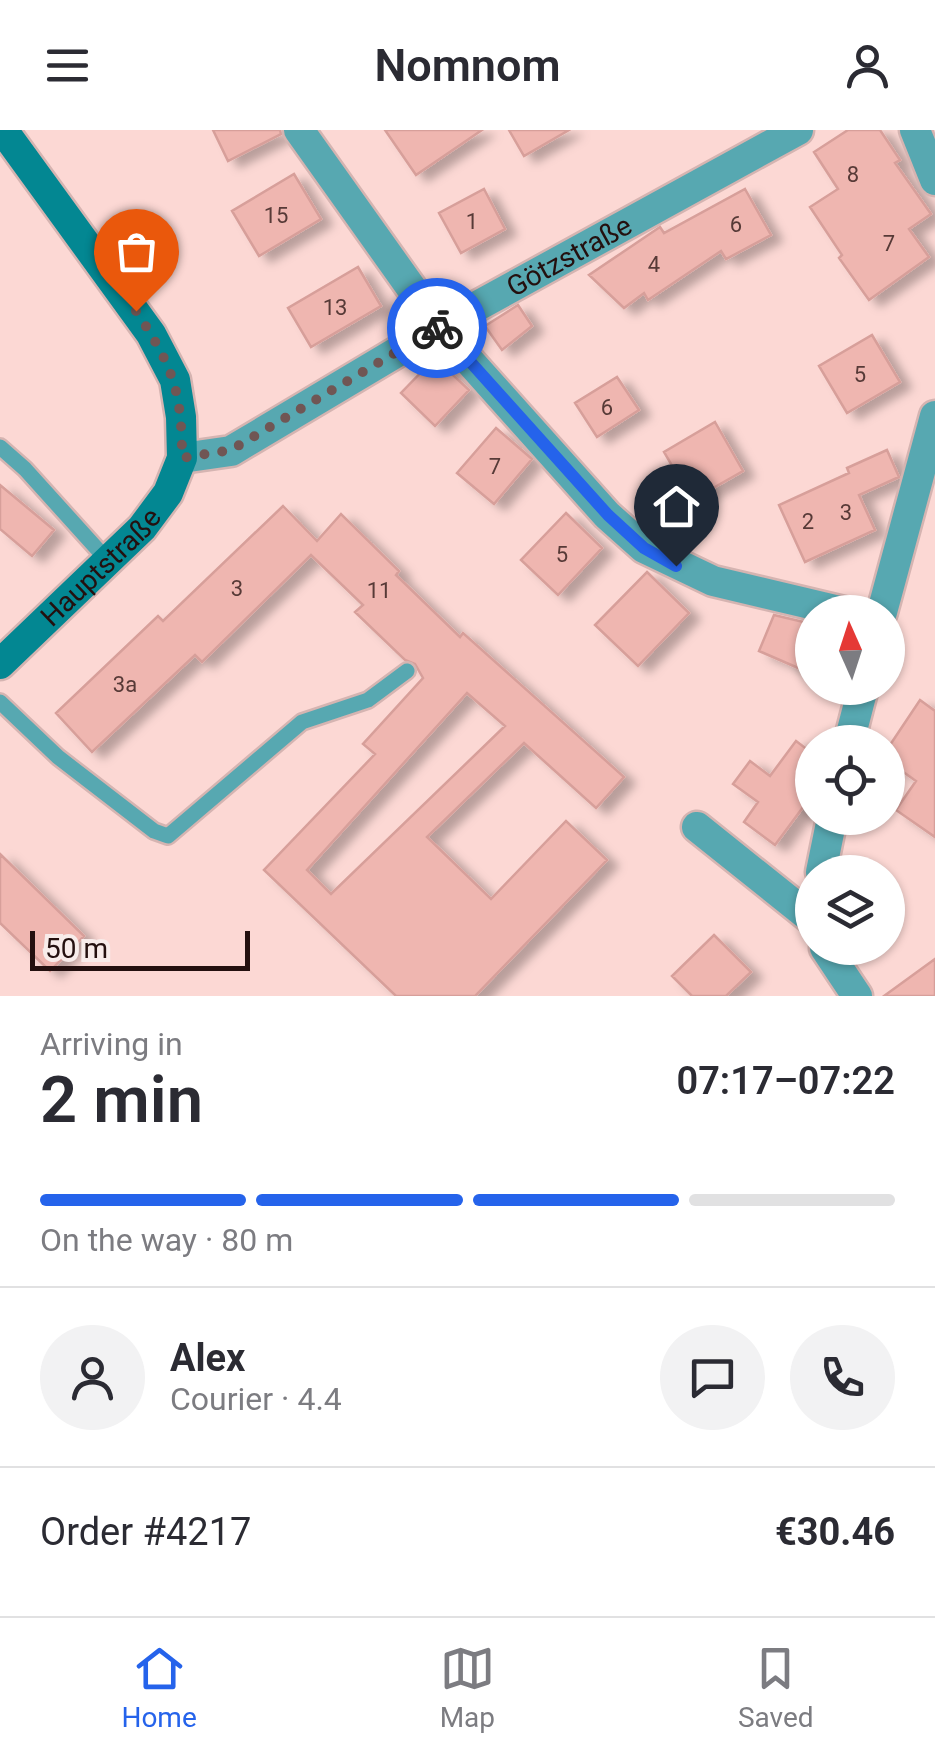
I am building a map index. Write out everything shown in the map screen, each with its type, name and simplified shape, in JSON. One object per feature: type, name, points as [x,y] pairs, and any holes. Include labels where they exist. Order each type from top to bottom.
[{"type":"street","points":[[3,130],[150,334],[175,380],[182,417],[182,458]]},
{"type":"street","points":[[299,130],[439,327],[608,515],[644,548],[713,582],[795,601]]},
{"type":"street","name":"Götzstraße","points":[[182,458],[231,450],[439,327],[798,130]]},
{"type":"street","points":[[916,130],[935,180]]},
{"type":"street","points":[[888,595],[926,493],[935,416]]},
{"type":"street","name":"Hauptstraße","points":[[0,664],[142,528],[168,493],[182,458]]},
{"type":"street","points":[[698,827],[795,905]]},
{"type":"street","points":[[836,965],[857,996]]},
{"type":"lane","points":[[0,446],[108,561]]},
{"type":"lane","points":[[0,702],[58,757],[154,830],[168,836],[302,722],[360,703],[407,671]]},
{"type":"building","points":[[213,130],[280,130],[281,134],[228,161]]},
{"type":"building","points":[[385,130],[482,130],[416,175]]},
{"type":"building","points":[[509,130],[569,130],[524,156]]},
{"type":"building","points":[[848,130],[880,130],[900,160],[895,163],[931,214],[909,229],[929,257],[869,300],[810,207],[838,189],[814,152]]},
{"type":"building","points":[[294,174],[321,219],[259,256],[232,211]]},
{"type":"building","points":[[484,189],[505,229],[461,253],[439,213]]},
{"type":"building","points":[[745,189],[771,235],[726,259],[721,251],[648,300],[644,293],[624,308],[589,275],[660,227],[664,233]]},
{"type":"building","points":[[358,267],[381,306],[311,347],[288,308]]},
{"type":"building","points":[[518,305],[532,326],[502,350],[485,326]]},
{"type":"building","points":[[872,335],[900,382],[847,413],[819,366]]},
{"type":"building","points":[[435,358],[469,390],[435,426],[401,393]]},
{"type":"building","points":[[617,377],[639,410],[597,437],[575,403]]},
{"type":"building","points":[[715,422],[743,471],[692,500],[664,452]]},
{"type":"building","points":[[496,428],[532,459],[494,504],[457,473]]},
{"type":"building","points":[[887,450],[899,477],[859,495],[875,530],[805,562],[779,505],[849,473],[847,468]]},
{"type":"building","points":[[0,485],[54,530],[32,556],[0,529]]},
{"type":"building","points":[[283,506],[317,541],[341,514],[460,637],[463,633],[624,777],[596,808],[524,743],[427,837],[491,899],[566,821],[607,860],[475,996],[396,996],[264,870],[375,754],[363,744],[423,678],[415,664],[405,660],[355,612],[363,605],[311,555],[202,662],[195,655],[92,752],[56,713],[158,616],[163,621]],"holes":[[[467,693],[505,726],[331,894],[307,870]]]},
{"type":"building","points":[[566,513],[602,548],[558,595],[521,560]]},
{"type":"building","points":[[647,572],[689,613],[638,666],[595,625]]},
{"type":"building","points":[[774,615],[795,620],[795,667],[759,651]]},
{"type":"building","points":[[920,700],[935,711],[935,837],[905,816],[905,797],[916,781],[905,773],[903,725]]},
{"type":"building","points":[[795,742],[795,818],[775,845],[744,822],[758,802],[733,784],[750,761],[770,776]]},
{"type":"building","points":[[0,854],[84,936],[50,971],[0,923]]},
{"type":"building","points":[[714,935],[751,972],[726,996],[692,996],[672,976]]},
{"type":"building","points":[[935,959],[935,996],[884,996]]},
{"type":"way so far","points":[[136,311],[175,380],[182,417],[182,458],[231,450],[437,328]]},
{"type":"route","points":[[437,328],[608,515],[644,548],[676,566]]}]
